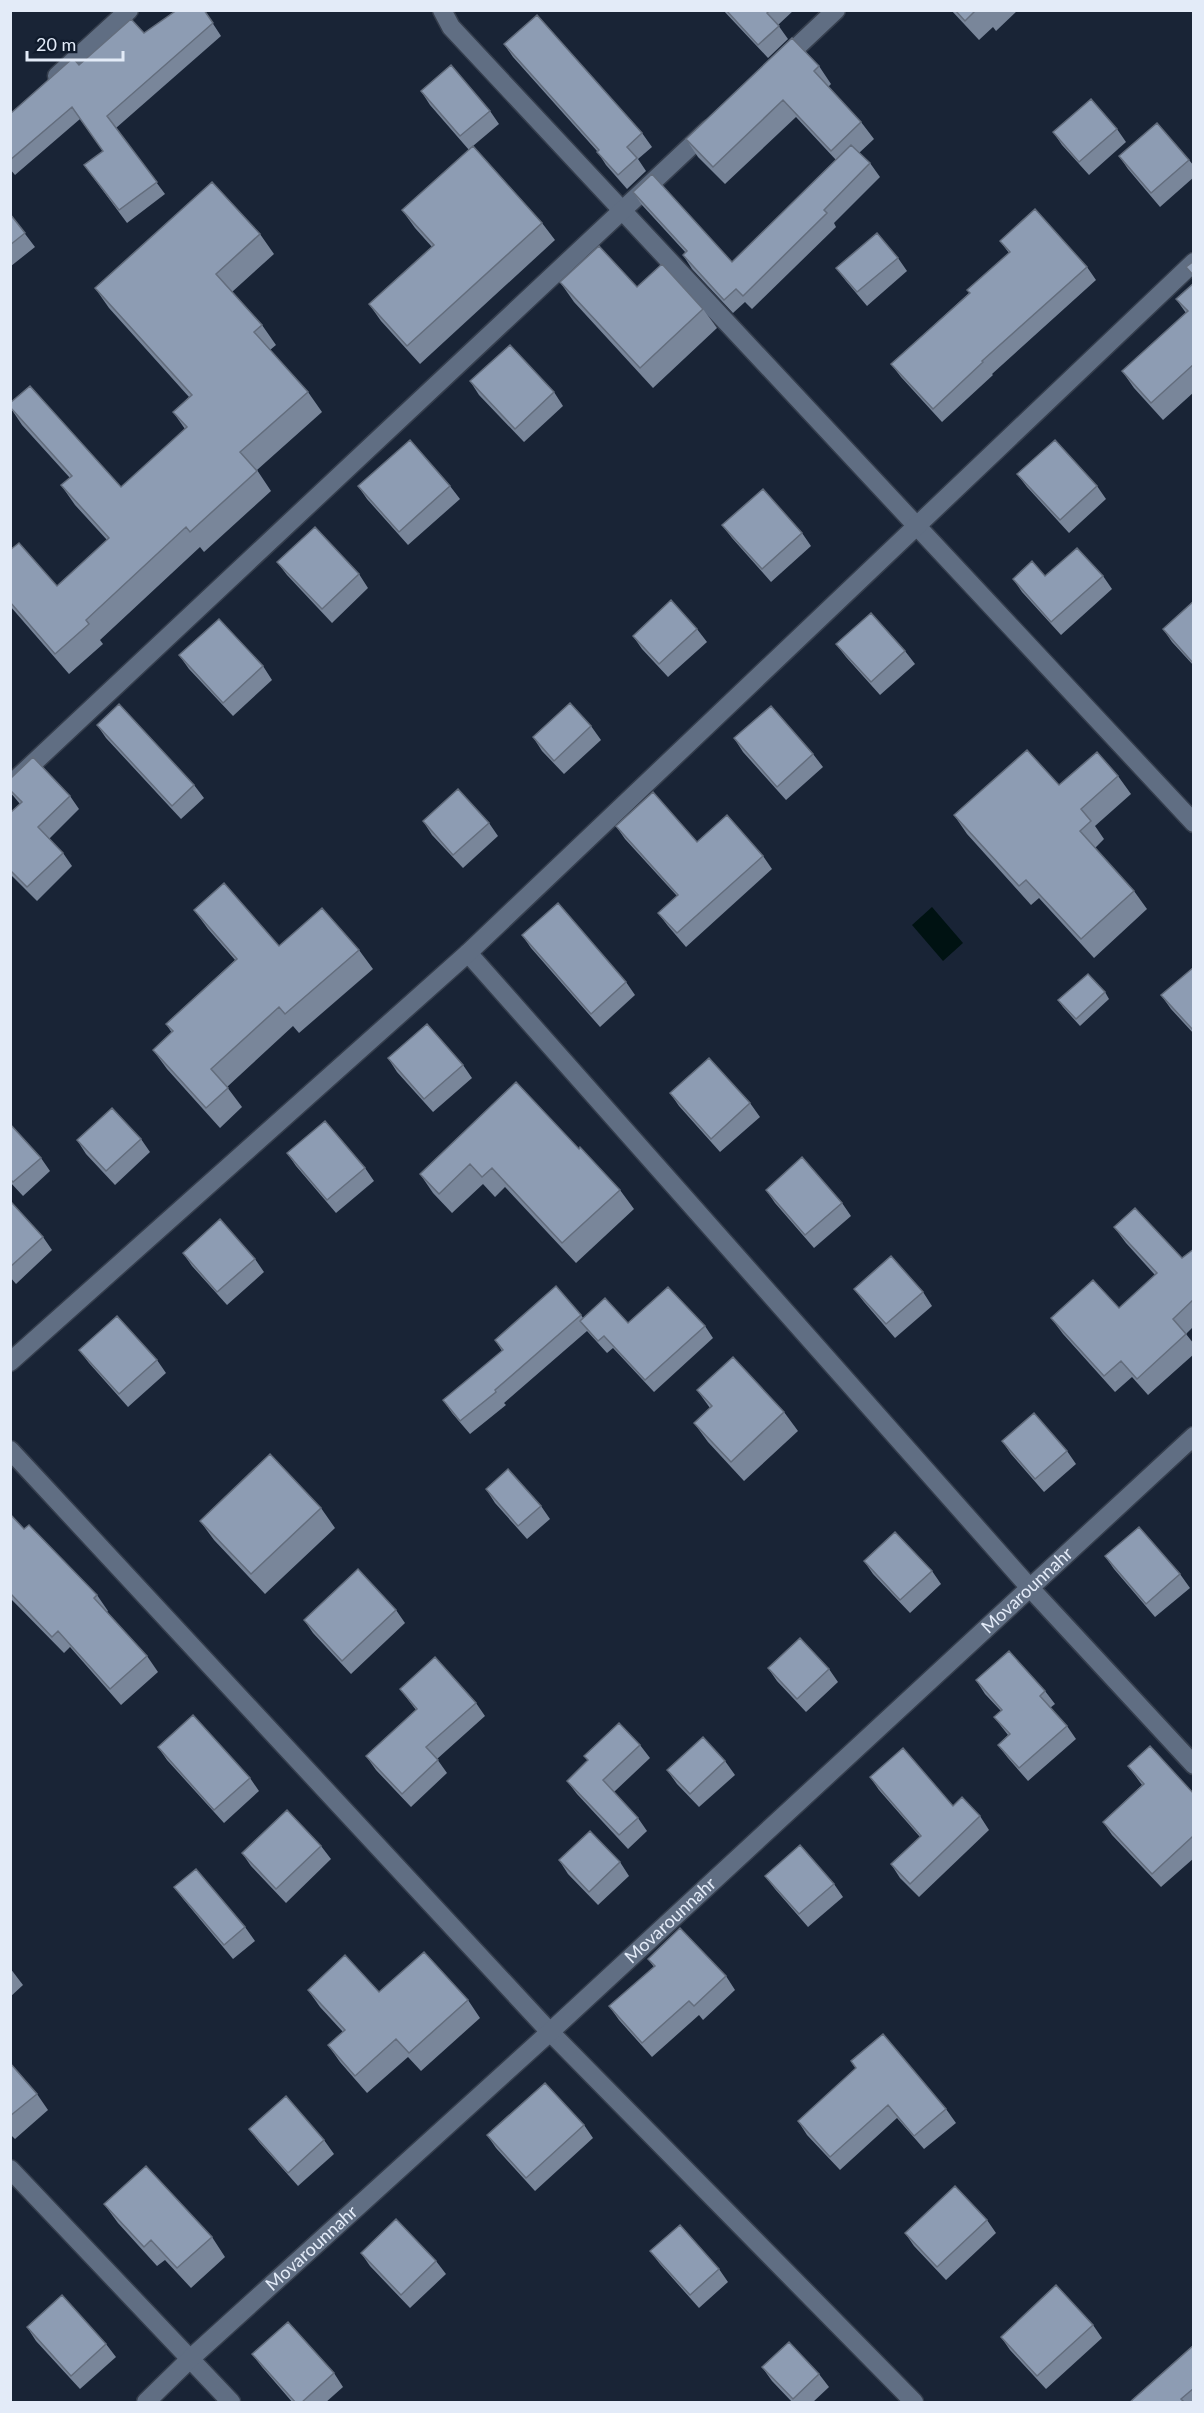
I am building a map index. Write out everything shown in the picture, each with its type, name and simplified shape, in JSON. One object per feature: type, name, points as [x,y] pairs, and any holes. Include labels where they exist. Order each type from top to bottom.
[{"type":"street","points":[[44,88],[129,10]]},
{"type":"street","points":[[442,10],[452,27],[1194,823]]},
{"type":"street","points":[[768,74],[836,10]]},
{"type":"street","points":[[10,785],[725,114]]},
{"type":"street","points":[[10,1362],[468,953],[1194,262]]},
{"type":"street","points":[[468,953],[1030,1589],[1194,1765]]},
{"type":"street","name":"Movarounnahr","points":[[146,2403],[190,2358],[550,2032],[1194,1436]]},
{"type":"street","points":[[10,1450],[550,2032],[914,2403]]},
{"type":"street","points":[[10,2169],[231,2403]]},
{"type":"shaded area","points":[[932,907],[963,943],[943,961],[912,925]]},
{"type":"building","points":[[177,10],[204,10],[213,23],[107,116],[157,182],[119,210],[84,165],[103,151],[72,107],[10,160],[10,114],[73,58],[79,65],[131,19],[144,33]]},
{"type":"building","points":[[726,10],[770,10],[767,13],[779,26],[758,45]]},
{"type":"building","points":[[955,10],[976,10],[965,21]]},
{"type":"building","points":[[537,15],[642,133],[627,147],[637,158],[618,175],[597,152],[599,150],[504,44]]},
{"type":"building","points":[[792,38],[819,66],[814,71],[861,122],[831,151],[783,100],[713,167],[686,139]]},
{"type":"building","points":[[451,65],[490,111],[460,136],[421,91]]},
{"type":"building","points":[[1091,99],[1117,129],[1079,162],[1053,132]]},
{"type":"building","points":[[1157,123],[1189,160],[1151,193],[1119,156]]},
{"type":"building","points":[[851,145],[870,163],[824,210],[827,213],[743,296],[736,289],[724,300],[683,255],[687,251],[633,192],[652,174],[732,262]]},
{"type":"building","points":[[473,146],[542,223],[407,346],[369,304],[434,245],[402,210]]},
{"type":"building","points":[[212,182],[260,234],[216,274],[262,325],[254,332],[308,392],[240,452],[257,471],[190,532],[186,527],[86,620],[89,624],[55,654],[10,602],[10,550],[19,543],[57,586],[109,538],[61,485],[72,476],[10,407],[10,403],[30,386],[121,487],[187,427],[173,412],[192,395],[95,288]]},
{"type":"building","points":[[1035,209],[1087,267],[982,361],[933,409],[891,364],[970,293],[967,290],[1010,252],[1000,241]]},
{"type":"building","points":[[10,214],[25,233],[10,245]]},
{"type":"building","points":[[877,233],[898,258],[857,292],[836,268]]},
{"type":"building","points":[[599,246],[637,287],[662,264],[703,309],[640,368],[560,282]]},
{"type":"building","points":[[1194,261],[1194,276],[1186,267]]},
{"type":"building","points":[[1194,283],[1194,364],[1151,403],[1122,371],[1188,311],[1176,299]]},
{"type":"building","points":[[510,345],[554,392],[515,429],[470,381]]},
{"type":"building","points":[[410,440],[450,486],[399,532],[358,486]]},
{"type":"building","points":[[1055,440],[1097,486],[1060,520],[1017,474]]},
{"type":"building","points":[[763,489],[802,533],[762,569],[722,525]]},
{"type":"building","points":[[315,527],[359,574],[322,609],[277,562]]},
{"type":"building","points":[[1077,548],[1103,576],[1051,622],[1013,579],[1032,561],[1045,576]]},
{"type":"building","points":[[671,600],[697,629],[659,664],[633,636]]},
{"type":"building","points":[[1194,601],[1194,664],[1163,629]]},
{"type":"building","points":[[871,613],[905,651],[871,682],[836,644]]},
{"type":"building","points":[[219,619],[263,666],[223,703],[179,655]]},
{"type":"building","points":[[570,703],[591,726],[554,761],[533,737]]},
{"type":"building","points":[[119,704],[194,785],[172,806],[97,725]]},
{"type":"building","points":[[771,706],[813,754],[777,787],[734,738]]},
{"type":"building","points":[[1027,750],[1059,785],[1097,752],[1118,776],[1081,809],[1091,821],[1080,831],[1134,891],[1081,939],[1026,880],[1019,886],[954,815]]},
{"type":"building","points":[[33,757],[70,796],[38,827],[63,853],[27,887],[10,870],[10,813],[22,802],[10,790],[10,779]]},
{"type":"building","points":[[458,789],[489,823],[453,855],[423,821]]},
{"type":"building","points":[[653,792],[697,842],[727,815],[763,856],[677,933],[658,913],[678,895],[616,826]]},
{"type":"building","points":[[224,883],[279,946],[322,908],[359,950],[285,1014],[279,1007],[211,1069],[228,1088],[206,1108],[153,1050],[173,1031],[166,1024],[237,959],[194,910]]},
{"type":"building","points":[[558,903],[626,982],[591,1014],[522,935]]},
{"type":"building","points":[[1194,967],[1194,1031],[1161,995]]},
{"type":"building","points":[[1088,974],[1105,992],[1076,1019],[1058,1000]]},
{"type":"building","points":[[427,1024],[463,1065],[424,1099],[388,1058]]},
{"type":"building","points":[[709,1058],[750,1103],[711,1139],[670,1093]]},
{"type":"building","points":[[516,1082],[620,1190],[562,1243],[492,1168],[482,1177],[470,1164],[439,1194],[420,1174]]},
{"type":"building","points":[[112,1108],[141,1139],[106,1171],[77,1140]]},
{"type":"building","points":[[325,1121],[365,1168],[327,1200],[287,1153]]},
{"type":"building","points":[[10,1124],[41,1158],[13,1182],[10,1179]]},
{"type":"building","points":[[802,1157],[842,1203],[805,1235],[766,1190]]},
{"type":"building","points":[[12,1203],[43,1237],[10,1267],[10,1204]]},
{"type":"building","points":[[1135,1208],[1182,1258],[1194,1249],[1194,1299],[1173,1319],[1186,1334],[1137,1379],[1121,1361],[1104,1376],[1051,1318],[1093,1280],[1119,1308],[1157,1273],[1114,1227]]},
{"type":"building","points":[[220,1219],[255,1259],[217,1292],[183,1253]]},
{"type":"building","points":[[891,1256],[923,1292],[886,1324],[854,1289]]},
{"type":"building","points":[[556,1286],[581,1315],[495,1390],[496,1392],[460,1421],[443,1400],[503,1350],[495,1340]]},
{"type":"building","points":[[668,1287],[705,1326],[645,1380],[604,1336],[598,1341],[580,1321],[605,1298],[628,1323]]},
{"type":"building","points":[[117,1316],[157,1360],[119,1394],[79,1350]]},
{"type":"building","points":[[733,1357],[784,1412],[731,1462],[694,1423],[712,1406],[697,1390]]},
{"type":"building","points":[[1034,1413],[1067,1451],[1035,1479],[1002,1441]]},
{"type":"building","points":[[270,1454],[321,1508],[251,1574],[200,1521]]},
{"type":"building","points":[[508,1469],[541,1506],[518,1526],[486,1489]]},
{"type":"building","points":[[10,1514],[24,1529],[29,1525],[97,1595],[94,1598],[147,1656],[110,1689],[58,1631],[52,1637],[10,1593]]},
{"type":"building","points":[[1139,1527],[1180,1574],[1146,1604],[1105,1556]]},
{"type":"building","points":[[895,1532],[932,1571],[900,1600],[864,1561]]},
{"type":"building","points":[[358,1569],[396,1610],[342,1661],[304,1620]]},
{"type":"building","points":[[800,1638],[829,1669],[797,1699],[768,1668]]},
{"type":"building","points":[[1009,1651],[1045,1691],[1040,1696],[1067,1726],[1019,1768],[998,1745],[1010,1734],[994,1717],[1002,1710],[976,1680]]},
{"type":"building","points":[[435,1657],[476,1703],[426,1747],[438,1760],[402,1794],[366,1756],[417,1709],[400,1689]]},
{"type":"building","points":[[193,1715],[250,1778],[214,1810],[158,1747]]},
{"type":"building","points":[[619,1723],[640,1745],[603,1780],[638,1818],[619,1835],[567,1781],[588,1760],[584,1756]]},
{"type":"building","points":[[703,1737],[725,1761],[690,1794],[667,1770]]},
{"type":"building","points":[[1150,1746],[1194,1794],[1194,1839],[1192,1837],[1152,1874],[1103,1822],[1144,1784],[1128,1766]]},
{"type":"building","points":[[903,1748],[953,1806],[962,1797],[980,1816],[910,1884],[891,1864],[921,1836],[870,1777]]},
{"type":"building","points":[[287,1810],[321,1846],[276,1889],[242,1853]]},
{"type":"building","points":[[590,1831],[620,1862],[589,1892],[559,1860]]},
{"type":"building","points":[[800,1845],[834,1884],[799,1914],[765,1876]]},
{"type":"building","points":[[196,1869],[245,1927],[224,1945],[174,1887]]},
{"type":"building","points":[[680,1928],[726,1976],[694,2006],[689,2001],[642,2043],[609,2006],[655,1966],[648,1959]]},
{"type":"building","points":[[424,1952],[468,2000],[409,2053],[396,2039],[355,2076],[328,2045],[345,2030],[308,1990],[345,1955],[379,1992]]},
{"type":"building","points":[[883,2034],[946,2109],[914,2136],[888,2105],[830,2157],[798,2121],[856,2068],[851,2061]]},
{"type":"building","points":[[10,2063],[37,2094],[10,2116]]},
{"type":"building","points":[[545,2083],[584,2125],[526,2178],[487,2135]]},
{"type":"building","points":[[286,2096],[324,2140],[288,2173],[249,2129]]},
{"type":"building","points":[[146,2166],[212,2237],[177,2268],[151,2240],[144,2247],[104,2204]]},
{"type":"building","points":[[955,2186],[987,2220],[937,2267],[905,2233]]},
{"type":"building","points":[[396,2219],[436,2261],[401,2295],[361,2253]]},
{"type":"building","points":[[680,2225],[719,2269],[690,2295],[650,2251]]},
{"type":"building","points":[[1056,2285],[1093,2325],[1037,2376],[1001,2337]]},
{"type":"building","points":[[62,2295],[106,2344],[71,2376],[27,2327]]},
{"type":"building","points":[[288,2322],[334,2373],[301,2403],[296,2403],[252,2354]]},
{"type":"building","points":[[789,2342],[819,2374],[793,2399],[762,2367]]},
{"type":"building","points":[[1194,2345],[1194,2388],[1181,2399],[1185,2403],[1129,2403]]}]
